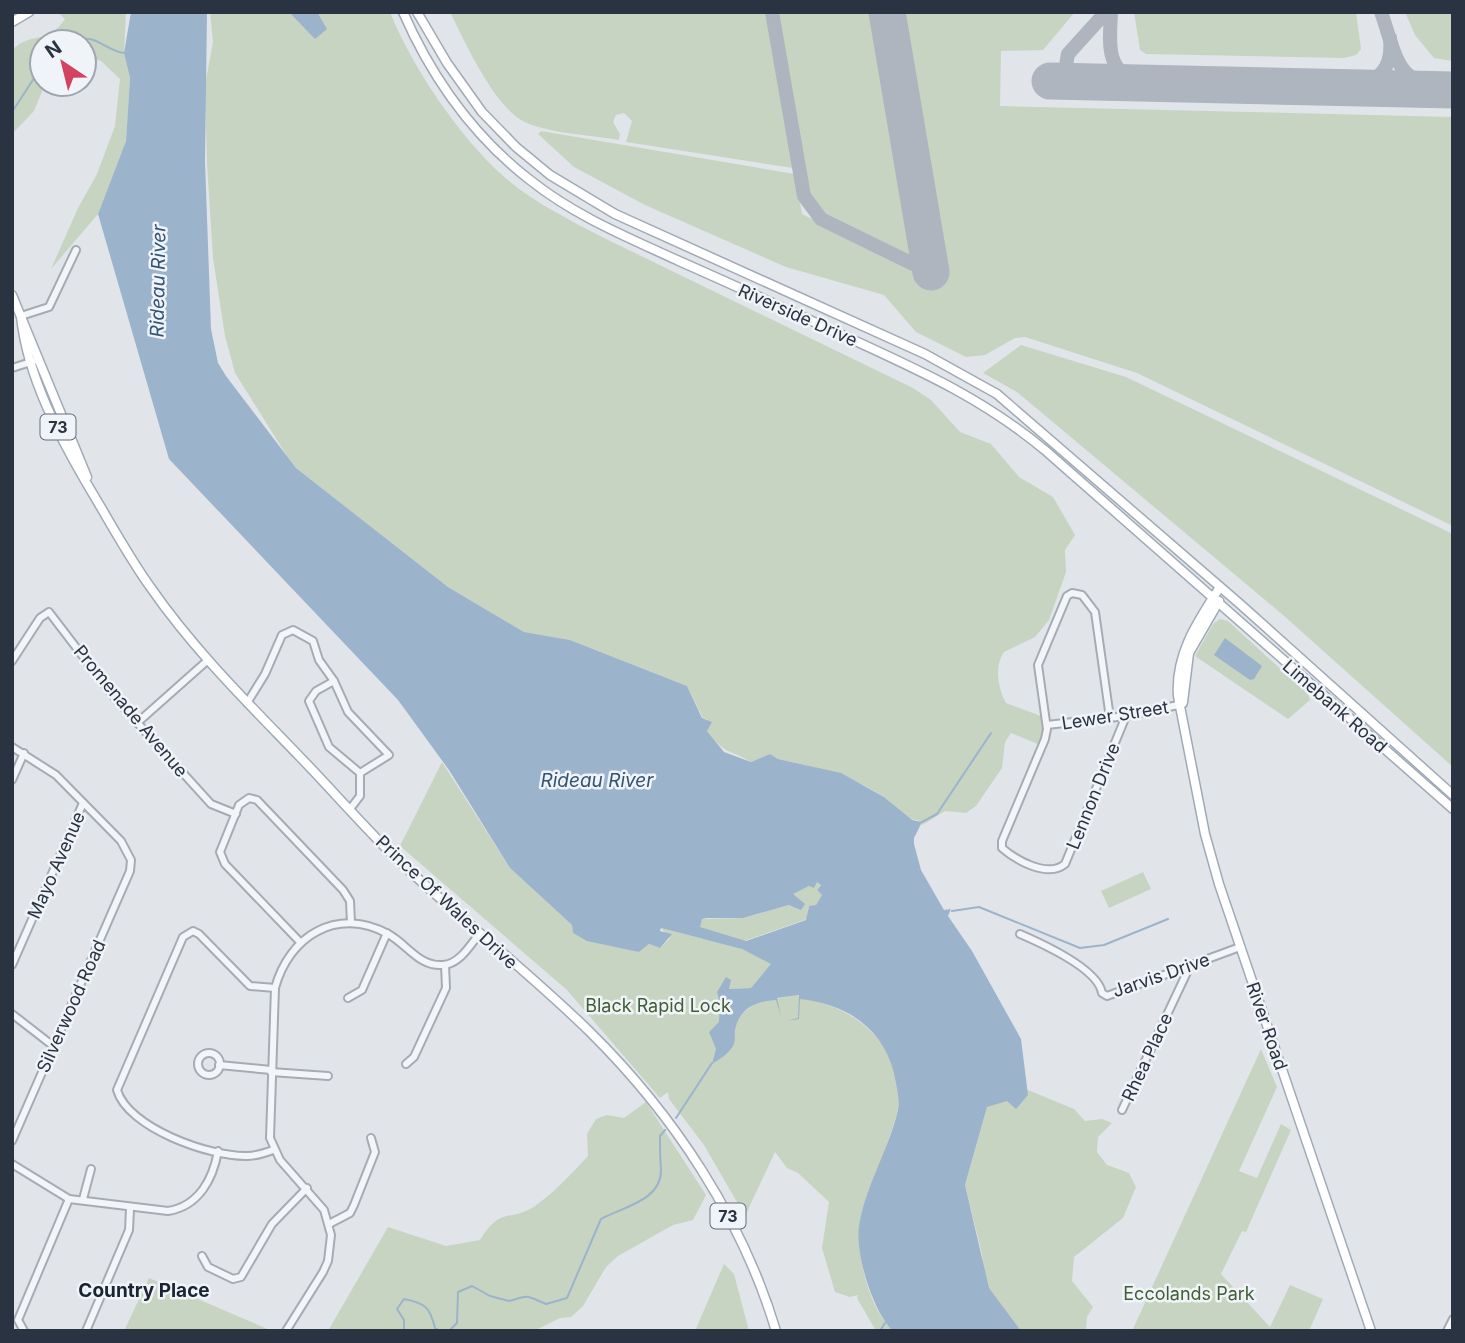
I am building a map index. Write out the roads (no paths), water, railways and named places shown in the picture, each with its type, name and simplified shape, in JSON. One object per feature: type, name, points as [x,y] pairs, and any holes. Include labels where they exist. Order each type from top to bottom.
[{"type":"main road","points":[[12,22],[29,12]]},
{"type":"main road","name":"Riverside Drive","points":[[403,12],[429,64],[471,123],[505,159],[542,189],[606,228],[919,369],[991,407],[1046,451],[1215,600]]},
{"type":"main road","name":"Riverside Drive","points":[[417,12],[447,63],[482,112],[516,146],[550,174],[622,217],[907,346],[980,383],[1032,421],[1222,589]]},
{"type":"main road","name":"Prince Of Wales Drive","points":[[12,295],[35,360],[90,489],[151,589],[208,660],[392,854],[592,1034],[660,1112],[718,1198],[751,1263],[776,1331]]},
{"type":"main road","name":"River Road","points":[[1222,589],[1187,640],[1180,660],[1177,687],[1205,834],[1240,947],[1371,1331]]},
{"type":"main road","name":"Limebank Road","points":[[1222,589],[1453,795]]},
{"type":"main road","name":"Limebank Road","points":[[1215,600],[1453,809]]},
{"type":"street","points":[[21,316],[49,307],[76,250]]},
{"type":"street","points":[[12,368],[35,360]]},
{"type":"street","name":"Lennon Drive","points":[[1110,718],[1095,612],[1077,593],[1067,596],[1038,665],[1047,725],[1045,739],[1002,846],[1012,855],[1054,871],[1065,864],[1126,716]]},
{"type":"street","name":"Promenade Avenue","points":[[12,661],[40,618],[49,612],[137,723],[211,804],[236,814]]},
{"type":"street","points":[[247,702],[265,674],[279,640],[290,630],[313,641],[319,660],[334,681],[348,712],[389,755],[360,773]]},
{"type":"street","points":[[137,723],[208,660]]},
{"type":"street","points":[[334,681],[316,691],[310,704],[329,747],[360,773]]},
{"type":"street","name":"Lewer Street","points":[[1047,725],[1126,716],[1181,705]]},
{"type":"street","points":[[12,747],[55,775],[83,803]]},
{"type":"street","points":[[12,780],[24,753]]},
{"type":"street","points":[[350,809],[360,796],[360,773]]},
{"type":"street","points":[[300,942],[225,864],[220,852],[239,805],[249,798],[257,800],[343,890],[349,901],[351,923]]},
{"type":"street","name":"Silverwood Road","points":[[12,1141],[130,871],[131,860],[121,841],[83,803]]},
{"type":"street","name":"Mayo Avenue","points":[[12,965],[83,803]]},
{"type":"street","points":[[286,1331],[328,1261],[329,1224],[324,1210],[273,1150],[270,1138],[275,988],[285,962],[300,942],[322,929],[351,923],[387,933],[421,960],[445,965],[463,954],[479,934]]},
{"type":"street","points":[[273,1150],[247,1156],[218,1151],[158,1133],[121,1103],[118,1085],[183,937],[193,931],[200,934],[250,986],[275,988]]},
{"type":"street","points":[[348,998],[362,990],[387,933]]},
{"type":"street","name":"Jarvis Drive","points":[[1020,934],[1088,970],[1107,996],[1240,947]]},
{"type":"street","points":[[406,1064],[414,1056],[446,988],[445,965]]},
{"type":"street","name":"Rhea Place","points":[[1122,1110],[1190,966]]},
{"type":"street","points":[[12,1013],[52,1045]]},
{"type":"street","points":[[219,1065],[328,1076]]},
{"type":"street","points":[[329,1224],[349,1213],[354,1205],[375,1152],[371,1138]]},
{"type":"street","points":[[12,1164],[69,1199],[83,1199],[130,1209],[181,1209],[213,1178],[218,1151]]},
{"type":"street","points":[[83,1199],[91,1169]]},
{"type":"street","points":[[202,1256],[208,1267],[233,1279],[241,1277],[272,1224],[306,1188]]},
{"type":"street","points":[[24,1331],[18,1320],[69,1199]]},
{"type":"street","points":[[86,1331],[130,1230],[130,1209]]},
{"type":"street","points":[[1447,1331],[1453,1319]]},
{"type":"water","name":"Rideau River","points":[[131,12],[207,12],[205,161],[211,329],[218,363],[296,468],[448,587],[524,632],[570,640],[687,686],[702,718],[712,722],[707,731],[724,752],[751,762],[770,754],[778,759],[841,773],[884,797],[912,820],[922,822],[914,838],[921,870],[944,910],[951,909],[948,916],[972,951],[1021,1039],[1028,1095],[1016,1109],[1007,1101],[987,1107],[965,1185],[989,1288],[1021,1331],[893,1331],[872,1297],[860,1252],[859,1226],[866,1197],[894,1125],[898,1110],[898,1091],[888,1057],[871,1031],[847,1012],[800,999],[799,1019],[787,1021],[798,1018],[799,995],[777,998],[781,1017],[776,1000],[750,1007],[737,1022],[733,1046],[712,1064],[716,1049],[709,1032],[719,1022],[720,1004],[717,992],[726,977],[731,980],[729,989],[751,988],[771,964],[742,949],[661,928],[660,931],[672,934],[660,948],[649,944],[639,952],[587,941],[573,933],[572,925],[510,868],[449,770],[398,700],[169,459],[98,214],[126,141],[130,78],[124,53]],"holes":[[[817,882],[821,885],[817,890],[822,895],[816,905],[809,906],[806,920],[746,941],[700,927],[702,919],[707,918],[743,918],[789,905],[801,910],[805,904],[793,894],[809,886],[814,888]]]},
{"type":"water","points":[[289,12],[317,12],[327,29],[315,39]]},
{"type":"water","points":[[1225,638],[1262,666],[1254,679],[1250,680],[1214,655]]},
{"type":"waterway","points":[[98,42],[124,53]]},
{"type":"waterway","points":[[12,112],[28,87]]},
{"type":"waterway","points":[[922,822],[937,814],[991,733]]},
{"type":"waterway","points":[[952,911],[979,907],[1080,948],[1104,945],[1168,919]]},
{"type":"waterway","points":[[676,1118],[712,1063]]},
{"type":"waterway","points":[[449,1331],[457,1323],[458,1292],[472,1286],[490,1296],[509,1301],[528,1297],[546,1304],[567,1298],[601,1219],[639,1202],[655,1189],[660,1180],[660,1136],[665,1130]]},
{"type":"waterway","points":[[404,1331],[404,1320],[397,1309],[404,1299],[426,1307],[435,1328],[440,1331]]},
{"type":"waterway","points":[[880,1331],[885,1323]]},
{"type":"district","name":"Country Place","points":[[144,1290]]},
{"type":"park label","name":"Black Rapid Lock","points":[[658,1005]]},
{"type":"park label","name":"Eccolands Park","points":[[1189,1293]]}]
